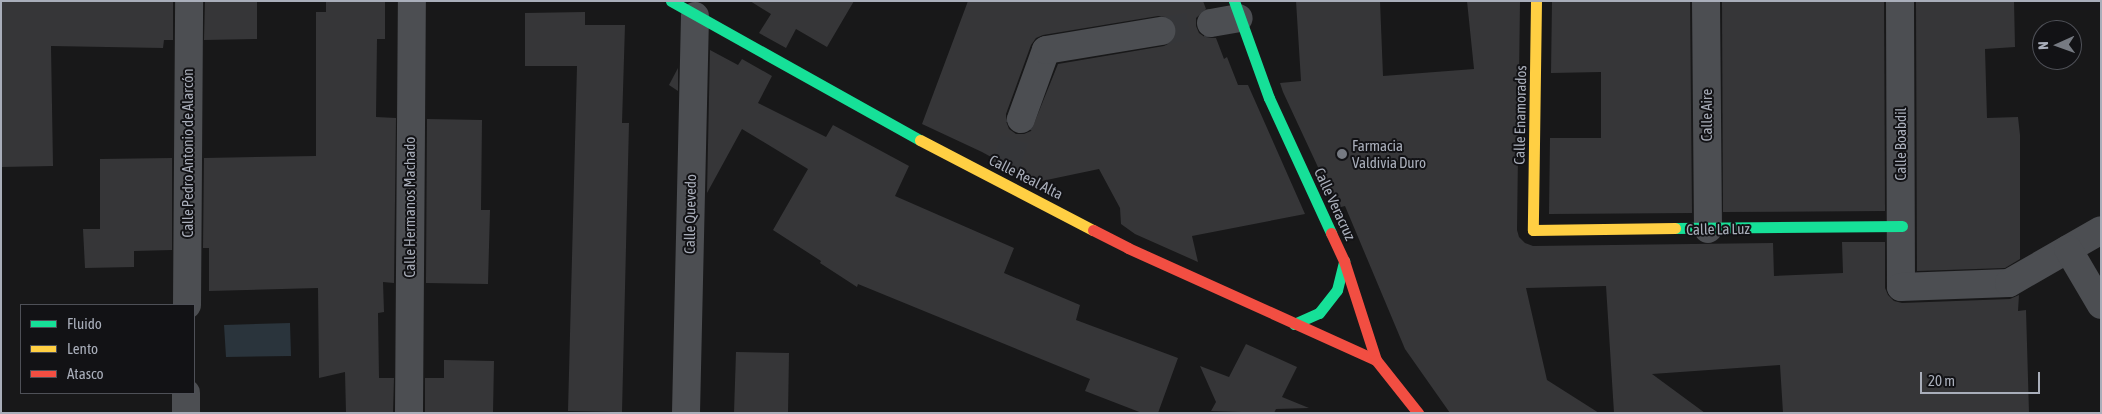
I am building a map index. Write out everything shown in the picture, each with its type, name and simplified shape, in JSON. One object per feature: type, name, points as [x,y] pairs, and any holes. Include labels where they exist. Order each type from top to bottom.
[{"type":"street","name":"Calle Pedro Antonio de Alarcón","points":[[187,304],[189,1]]},
{"type":"street","name":"Calle Hermanos Machado","points":[[409,413],[412,1]]},
{"type":"street","name":"Calle Real Alta","points":[[671,1],[694,16],[893,127],[1003,173],[1128,248],[1376,360]]},
{"type":"street","name":"Calle Enamorados","points":[[1533,230],[1536,1]]},
{"type":"street","name":"Calle Aire","points":[[1706,1],[1708,230]]},
{"type":"street","name":"Calle Boabdil","points":[[1900,1],[1901,287],[2009,283],[2068,249]]},
{"type":"street","points":[[1211,22],[1237,10]]},
{"type":"street","name":"Calle Veracruz","points":[[1237,10],[1269,98],[1344,261],[1376,360],[1418,413]]},
{"type":"street","name":"Calle Quevedo","points":[[686,413],[694,16]]},
{"type":"street","points":[[1021,119],[1046,50],[1161,31]]},
{"type":"street","name":"Calle La Luz","points":[[1533,230],[1708,230],[1902,226]]},
{"type":"street","points":[[2101,230],[2068,249],[2101,305]]},
{"type":"street","points":[[1294,324],[1320,313],[1337,290],[1344,261]]},
{"type":"street","points":[[186,394],[186,413]]},
{"type":"shaded area","points":[[290,323],[291,356],[226,357],[224,325]]},
{"type":"building","points":[[1,1],[173,1],[173,40],[164,40],[163,48],[51,46],[53,166],[1,167]]},
{"type":"building","points":[[205,1],[257,1],[257,39],[204,40]]},
{"type":"building","points":[[326,1],[385,1],[385,39],[377,39],[376,117],[396,118],[394,283],[383,282],[384,312],[378,313],[379,378],[394,378],[393,413],[346,413],[345,372],[319,378],[318,288],[209,291],[209,248],[203,248],[204,158],[316,156],[316,12],[326,12]]},
{"type":"building","points":[[750,1],[854,1],[827,47],[796,29],[786,48],[759,33],[771,14]]},
{"type":"building","points":[[968,1],[1203,1],[1206,9],[1196,18],[1196,26],[1199,33],[1206,38],[1216,38],[1224,59],[1227,57],[1238,85],[1248,85],[1305,214],[1192,236],[1198,262],[1135,234],[1121,224],[1120,208],[1099,169],[1037,182],[982,152],[922,124]],"holes":[[[1158,16],[1167,17],[1173,21],[1176,28],[1176,36],[1170,43],[1164,46],[1058,64],[1031,131],[1024,134],[1016,134],[1009,129],[1006,114],[1031,45],[1036,38],[1043,35]]]},
{"type":"building","points":[[1296,1],[1380,1],[1383,76],[1474,69],[1467,1],[1520,1],[1517,230],[1519,237],[1525,243],[1533,246],[1773,243],[1774,276],[1843,273],[1842,242],[1885,242],[1885,288],[1888,295],[1894,301],[1902,303],[2010,299],[2019,295],[2018,311],[2026,310],[2029,413],[1783,413],[1780,365],[1652,374],[1705,413],[1614,413],[1606,286],[1526,288],[1547,380],[1599,413],[1450,413],[1405,349],[1345,206],[1337,208],[1283,92],[1280,83],[1301,81]]},
{"type":"building","points":[[1552,1],[1690,1],[1692,213],[1549,214],[1550,138],[1601,138],[1601,72],[1551,73]]},
{"type":"building","points":[[1722,1],[1884,1],[1885,211],[1723,212]]},
{"type":"building","points":[[1916,1],[2014,1],[2015,47],[1985,49],[1987,118],[2018,117],[2020,135],[2020,259],[2005,268],[1917,271]]},
{"type":"building","points":[[585,12],[585,25],[625,25],[622,123],[629,123],[622,412],[568,411],[577,66],[525,66],[525,13]]},
{"type":"building","points":[[710,50],[738,65],[742,59],[772,76],[758,103],[826,137],[833,125],[909,166],[895,196],[1014,248],[1004,273],[1080,305],[1076,320],[1178,358],[1158,413],[1142,413],[1085,391],[1090,379],[858,284],[857,287],[820,263],[821,261],[773,230],[808,169],[742,129],[707,193]]},
{"type":"building","points":[[678,68],[678,91],[669,85]]},
{"type":"building","points":[[427,119],[482,120],[481,210],[490,210],[488,284],[426,283]]},
{"type":"building","points":[[172,158],[172,250],[134,251],[134,267],[85,268],[83,229],[100,229],[100,159]]},
{"type":"building","points":[[1246,344],[1297,367],[1282,397],[1309,408],[1276,409],[1274,413],[1211,411],[1216,402],[1200,366],[1229,377]]},
{"type":"building","points":[[736,352],[789,353],[788,413],[734,413]]},
{"type":"building","points":[[444,360],[494,361],[493,413],[425,413],[425,378],[444,378]]},
{"type":"tunnel","points":[[1161,31],[1211,23]]},
{"type":"tunnel","points":[[1006,166],[1021,119]]},
{"type":"traffic: fast","points":[[671,1],[920,140]]},
{"type":"traffic: fast","points":[[1234,1],[1269,98],[1331,233]]},
{"type":"traffic: fast","points":[[1675,228],[1902,226]]},
{"type":"traffic: fast","points":[[1294,324],[1319,313],[1337,290],[1344,261]]},
{"type":"traffic: slow","points":[[1536,1],[1533,230],[1675,228]]},
{"type":"traffic: slow","points":[[920,140],[1093,230]]},
{"type":"traffic: jam","points":[[1093,230],[1128,248],[1376,360]]},
{"type":"traffic: jam","points":[[1331,233],[1344,261],[1376,360],[1418,413]]},
{"type":"place","name":"Farmacia Valdivia Duro","points":[[1342,154]]}]
